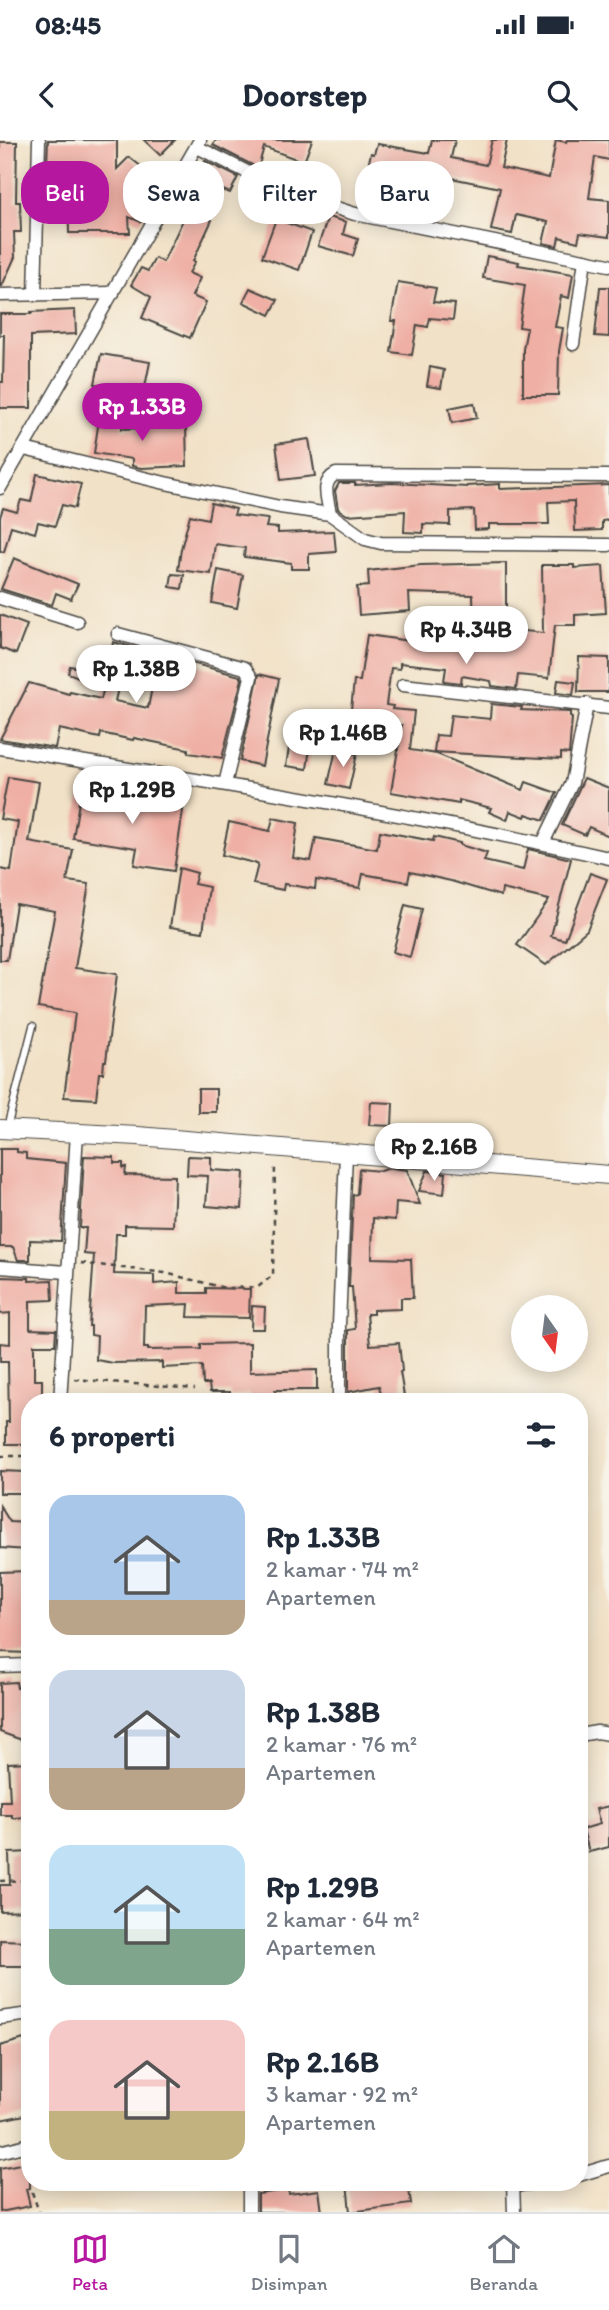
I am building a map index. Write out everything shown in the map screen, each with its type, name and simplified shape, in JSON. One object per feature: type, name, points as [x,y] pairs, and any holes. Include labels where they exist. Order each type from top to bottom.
[{"type":"street","points":[[35,295],[38,140]]},
{"type":"street","points":[[0,488],[198,143],[289,192],[355,214],[609,265]]},
{"type":"street","points":[[573,344],[585,260]]},
{"type":"street","points":[[0,295],[113,293]]},
{"type":"street","points":[[24,449],[165,483],[280,507],[330,514],[365,539],[381,543],[609,545]]},
{"type":"street","points":[[330,514],[326,483],[336,474],[609,476]]},
{"type":"street","points":[[0,598],[77,622]]},
{"type":"street","points":[[118,635],[245,668],[249,672],[251,677],[225,784]]},
{"type":"street","points":[[403,685],[609,708]]},
{"type":"street","points":[[543,843],[572,783],[587,704]]},
{"type":"street","points":[[0,748],[225,784],[543,843],[609,858]]},
{"type":"street","points":[[3,1130],[138,1136],[609,1175]]},
{"type":"street","points":[[60,1393],[76,1133]]},
{"type":"street","points":[[339,1393],[346,1154]]},
{"type":"street","points":[[0,1267],[67,1266]]},
{"type":"street","points":[[0,1666],[21,1665]]},
{"type":"street","points":[[588,1734],[609,1734]]},
{"type":"street","points":[[0,2018],[21,2015]]},
{"type":"street","points":[[0,2152],[21,2146]]},
{"type":"street","points":[[588,2172],[609,2166]]},
{"type":"street","points":[[249,2191],[249,2212]]},
{"type":"street","points":[[514,2191],[514,2212]]},
{"type":"lane","points":[[3,1130],[33,1026]]},
{"type":"path","points":[[67,1266],[166,1273],[225,1288],[258,1287],[273,1275],[276,1149]]},
{"type":"path","points":[[61,1378],[195,1389]]},
{"type":"path","points":[[0,1456],[21,1456]]},
{"type":"path","points":[[0,1881],[21,1880]]},
{"type":"path","points":[[32,2192],[38,2212]]},
{"type":"building","points":[[48,140],[117,140],[117,169],[123,163],[123,224],[129,224],[130,233],[69,233],[69,224],[109,224],[109,161],[47,161]]},
{"type":"building","points":[[144,140],[175,140],[160,155]]},
{"type":"building","points":[[216,140],[312,140],[304,161],[264,147],[260,161],[244,161],[213,145]]},
{"type":"building","points":[[432,140],[455,140],[451,158],[486,165],[492,140],[507,140],[501,168],[549,178],[556,140],[609,140],[609,160],[595,157],[589,198],[609,200],[609,237],[580,233],[578,242],[559,237],[557,246],[543,243],[548,222],[516,215],[512,234],[491,230],[500,188],[454,179],[454,161],[369,161],[377,144],[429,153]]},
{"type":"building","points":[[0,142],[17,142],[16,202],[20,202],[21,232],[14,232],[15,257],[2,286],[0,286]]},
{"type":"building","points":[[224,170],[238,177],[230,193],[224,190]]},
{"type":"building","points":[[341,221],[346,222],[343,234],[358,239],[353,256],[318,246],[326,224],[341,224]]},
{"type":"building","points":[[181,224],[210,224],[189,273],[200,278],[192,296],[206,302],[190,338],[142,318],[151,297],[131,285],[141,268],[148,271],[155,258],[163,262]]},
{"type":"building","points":[[274,224],[290,224],[312,232],[299,270],[262,257]]},
{"type":"building","points":[[487,256],[519,262],[518,265],[573,274],[569,298],[561,296],[555,327],[563,328],[559,351],[558,395],[523,395],[523,349],[527,328],[519,327],[525,285],[483,278]]},
{"type":"building","points":[[398,282],[436,288],[433,302],[455,304],[453,320],[430,318],[428,327],[417,325],[412,355],[391,352],[396,321],[391,321]]},
{"type":"building","points":[[600,287],[609,287],[609,337],[595,336]]},
{"type":"building","points":[[250,288],[278,300],[270,315],[243,302]]},
{"type":"building","points":[[75,310],[76,334],[31,336],[31,408],[0,408],[4,335],[0,335],[0,314]]},
{"type":"building","points":[[101,354],[150,362],[144,392],[95,384]]},
{"type":"building","points":[[430,367],[444,370],[441,388],[427,386]]},
{"type":"building","points":[[474,403],[477,418],[452,423],[449,408]]},
{"type":"building","points":[[100,413],[124,416],[122,429],[186,426],[187,466],[141,468],[132,466],[132,459],[94,453]]},
{"type":"building","points":[[309,439],[315,476],[281,480],[276,444]]},
{"type":"building","points":[[37,474],[81,484],[75,508],[62,505],[55,526],[38,522],[35,533],[11,526],[4,552],[0,551],[0,517],[3,508],[17,512],[21,500],[31,502]]},
{"type":"building","points":[[339,483],[467,487],[500,484],[500,489],[609,485],[609,520],[602,521],[602,530],[575,531],[574,501],[548,502],[549,524],[489,524],[489,529],[475,530],[474,510],[450,511],[450,525],[423,524],[423,533],[404,532],[405,511],[347,515],[338,509],[335,491]]},
{"type":"building","points":[[211,503],[236,509],[234,515],[268,519],[266,527],[278,528],[278,533],[334,531],[336,552],[309,554],[309,569],[291,569],[291,563],[244,557],[245,548],[215,544],[211,574],[178,570],[190,515],[208,519]]},
{"type":"building","points":[[14,558],[78,584],[71,599],[56,593],[52,605],[1,589]]},
{"type":"building","points":[[506,563],[506,629],[543,633],[542,565],[574,565],[574,568],[603,566],[606,613],[575,615],[575,625],[555,625],[549,678],[518,675],[516,689],[492,686],[491,681],[462,676],[461,683],[444,681],[446,668],[400,663],[400,669],[391,668],[386,705],[393,706],[392,709],[414,711],[410,750],[437,754],[523,790],[526,782],[557,793],[544,820],[510,811],[507,820],[489,812],[491,808],[459,800],[459,804],[391,792],[402,725],[350,719],[354,681],[360,681],[367,635],[410,641],[411,630],[451,634],[452,627],[474,630],[473,595],[409,593],[410,611],[359,615],[357,587],[369,586],[368,571],[421,565]]},
{"type":"building","points":[[218,570],[243,575],[237,608],[212,603]]},
{"type":"building","points":[[172,574],[184,575],[182,589],[170,587]]},
{"type":"building","points":[[0,615],[27,625],[16,654],[0,648]]},
{"type":"building","points":[[113,642],[240,676],[242,679],[222,758],[188,753],[188,749],[134,738],[133,740],[101,733],[100,738],[59,729],[55,748],[0,739],[29,683],[101,699],[104,687],[68,673],[70,666],[108,674]],"holes":[[[123,667],[155,672],[148,708],[115,701]]]},
{"type":"building","points":[[579,657],[609,658],[609,692],[578,692]]},
{"type":"building","points":[[259,674],[279,679],[262,766],[240,761]]},
{"type":"building","points":[[558,680],[575,682],[573,695],[556,693]]},
{"type":"building","points":[[491,704],[522,707],[521,710],[570,712],[572,718],[569,754],[561,753],[561,759],[434,752],[436,735],[448,736],[451,715],[490,719]]},
{"type":"building","points":[[292,730],[312,733],[307,769],[286,766]]},
{"type":"building","points":[[336,750],[357,754],[349,789],[328,784]]},
{"type":"building","points":[[8,777],[39,782],[29,842],[73,850],[67,881],[89,884],[75,968],[117,974],[106,1061],[103,1073],[99,1073],[96,1099],[64,1097],[75,1013],[38,1007],[55,911],[16,904],[7,960],[0,960],[0,869],[11,871],[18,822],[0,819]]},
{"type":"building","points":[[584,778],[609,788],[609,836],[589,827],[585,835],[562,825]]},
{"type":"building","points":[[81,790],[154,799],[154,796],[169,798],[168,808],[183,810],[174,871],[134,865],[137,848],[73,838]]},
{"type":"building","points":[[273,818],[298,823],[293,858],[311,861],[316,838],[377,849],[380,831],[460,843],[487,853],[484,861],[523,870],[528,849],[571,859],[551,936],[565,940],[590,873],[607,879],[587,930],[546,965],[517,945],[549,900],[502,889],[501,896],[410,872],[408,882],[363,874],[360,888],[316,880],[315,889],[284,884],[283,890],[253,884],[258,864],[222,855],[229,822],[270,831]]},
{"type":"building","points":[[179,868],[197,873],[194,884],[209,887],[203,932],[170,927]]},
{"type":"building","points":[[405,905],[422,909],[410,957],[393,952]]},
{"type":"building","points":[[198,1089],[216,1089],[216,1112],[198,1112]]},
{"type":"building","points":[[371,1102],[393,1103],[392,1126],[369,1125]]},
{"type":"building","points":[[0,1149],[17,1149],[17,1152],[26,1153],[26,1159],[66,1163],[61,1241],[30,1240],[30,1260],[18,1260],[13,1247],[0,1247]]},
{"type":"building","points":[[84,1156],[114,1157],[114,1163],[123,1163],[123,1168],[126,1167],[125,1175],[175,1176],[173,1226],[125,1225],[125,1234],[116,1234],[114,1274],[154,1275],[154,1284],[179,1282],[179,1293],[206,1293],[206,1288],[250,1289],[249,1318],[188,1317],[189,1304],[145,1306],[144,1348],[201,1349],[201,1344],[250,1343],[250,1372],[317,1370],[317,1390],[275,1390],[275,1393],[210,1392],[209,1384],[203,1384],[202,1366],[162,1368],[162,1362],[113,1363],[96,1360],[97,1336],[91,1335],[89,1326],[94,1255],[84,1254],[86,1228],[80,1228]]},
{"type":"building","points":[[188,1156],[211,1157],[211,1170],[244,1172],[242,1209],[206,1206],[208,1176],[187,1175]]},
{"type":"building","points":[[391,1168],[407,1170],[420,1204],[396,1202],[395,1220],[373,1218],[372,1258],[411,1259],[413,1298],[401,1298],[401,1309],[373,1310],[373,1314],[367,1314],[370,1345],[399,1343],[404,1393],[381,1393],[379,1386],[348,1392],[348,1330],[355,1329],[352,1287],[349,1287],[353,1195],[357,1194],[359,1169],[380,1171]]},
{"type":"building","points":[[427,1171],[446,1173],[444,1194],[419,1191]]},
{"type":"building","points":[[0,1277],[29,1278],[29,1281],[52,1280],[53,1300],[30,1301],[30,1329],[56,1330],[55,1345],[34,1345],[34,1380],[42,1380],[42,1393],[21,1393],[21,1444],[6,1444],[6,1422],[9,1422],[8,1362],[0,1362],[0,1343],[10,1344],[10,1313],[0,1314]]},
{"type":"building","points":[[252,1306],[265,1307],[264,1329],[251,1329]]},
{"type":"building","points":[[0,1471],[21,1472],[21,1493],[0,1493]]},
{"type":"building","points":[[0,1506],[10,1522],[21,1523],[21,1550],[0,1548]]},
{"type":"building","points":[[21,1571],[21,1653],[0,1652],[0,1572]]},
{"type":"building","points":[[16,1682],[17,1688],[21,1687],[21,1740],[0,1732],[0,1683]]},
{"type":"building","points":[[21,1762],[21,1818],[0,1815],[0,1801],[10,1801],[8,1763]]},
{"type":"building","points":[[609,1806],[609,1847],[589,1852],[588,1828],[600,1824],[596,1809]]},
{"type":"building","points":[[21,1852],[21,1910],[0,1911],[0,1885],[10,1885],[9,1853]]},
{"type":"building","points":[[0,1940],[21,1941],[21,1966],[0,1966]]},
{"type":"building","points":[[21,2040],[21,2116],[0,2120],[0,2046]]},
{"type":"building","points":[[21,2164],[21,2191],[26,2191],[30,2206],[0,2212],[0,2168]]},
{"type":"building","points":[[319,2191],[322,2212],[258,2212],[258,2194]]},
{"type":"building","points":[[348,2191],[409,2191],[411,2204],[350,2212]]}]
